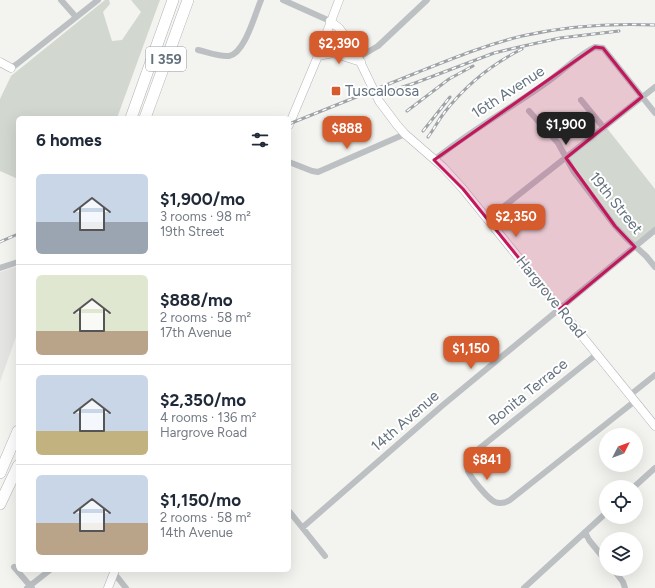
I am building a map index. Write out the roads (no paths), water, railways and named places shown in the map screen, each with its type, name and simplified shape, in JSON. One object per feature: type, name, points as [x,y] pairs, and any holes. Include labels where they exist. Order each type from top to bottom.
[{"type":"highway","name":"I 359","points":[[132,116],[173,0]]},
{"type":"highway","name":"I 359","points":[[146,116],[188,0]]},
{"type":"highway","points":[[0,473],[16,436]]},
{"type":"highway","points":[[0,504],[16,470]]},
{"type":"main road","points":[[291,120],[318,56],[339,0]]},
{"type":"main road","name":"Hargrove Road","points":[[330,21],[345,34],[360,60],[379,101],[405,134],[453,178],[655,426]]},
{"type":"main road","points":[[318,56],[333,53],[360,60]]},
{"type":"main road","points":[[0,62],[11,68]]},
{"type":"main road","points":[[108,588],[115,572]]},
{"type":"street","points":[[61,0],[76,17]]},
{"type":"street","points":[[11,68],[98,0]]},
{"type":"street","points":[[198,50],[228,56],[239,51],[261,0]]},
{"type":"street","points":[[283,0],[330,21]]},
{"type":"street","points":[[360,60],[378,46],[427,0]]},
{"type":"street","name":"16th Avenue","points":[[434,160],[473,130],[546,83],[584,53],[595,47],[603,48],[642,97]]},
{"type":"street","points":[[488,220],[655,87]]},
{"type":"street","points":[[642,97],[655,113]]},
{"type":"street","points":[[581,100],[604,128]]},
{"type":"street","name":"19th Street","points":[[529,110],[558,143],[566,158],[615,226],[646,256],[655,267]]},
{"type":"street","points":[[291,163],[318,172],[405,134]]},
{"type":"street","name":"14th Avenue","points":[[302,527],[443,405],[655,230]]},
{"type":"street","points":[[0,268],[16,263]]},
{"type":"street","name":"Bonita Terrace","points":[[597,354],[471,455],[468,464],[469,473],[493,501],[500,503],[510,500],[632,398],[655,375]]},
{"type":"street","points":[[642,480],[655,468]]},
{"type":"street","points":[[291,513],[325,556]]},
{"type":"street","points":[[524,588],[599,519]]},
{"type":"street","points":[[585,532],[589,540],[599,552]]},
{"type":"street","points":[[18,572],[30,587],[48,572]]},
{"type":"street","points":[[116,572],[126,588]]},
{"type":"street","points":[[618,576],[625,588]]},
{"type":"railway","points":[[291,123],[481,48],[522,36],[555,30],[605,25],[655,25]]},
{"type":"railway","points":[[384,93],[494,53],[560,38],[619,31]]},
{"type":"railway","points":[[428,137],[444,113],[460,94],[489,69],[522,49]]},
{"type":"railway","points":[[407,111],[449,79],[473,66]]},
{"type":"railway","points":[[423,131],[450,97]]},
{"type":"railway","points":[[0,242],[16,235]]},
{"type":"place","name":"Tuscaloosa","points":[[336,91]]}]
